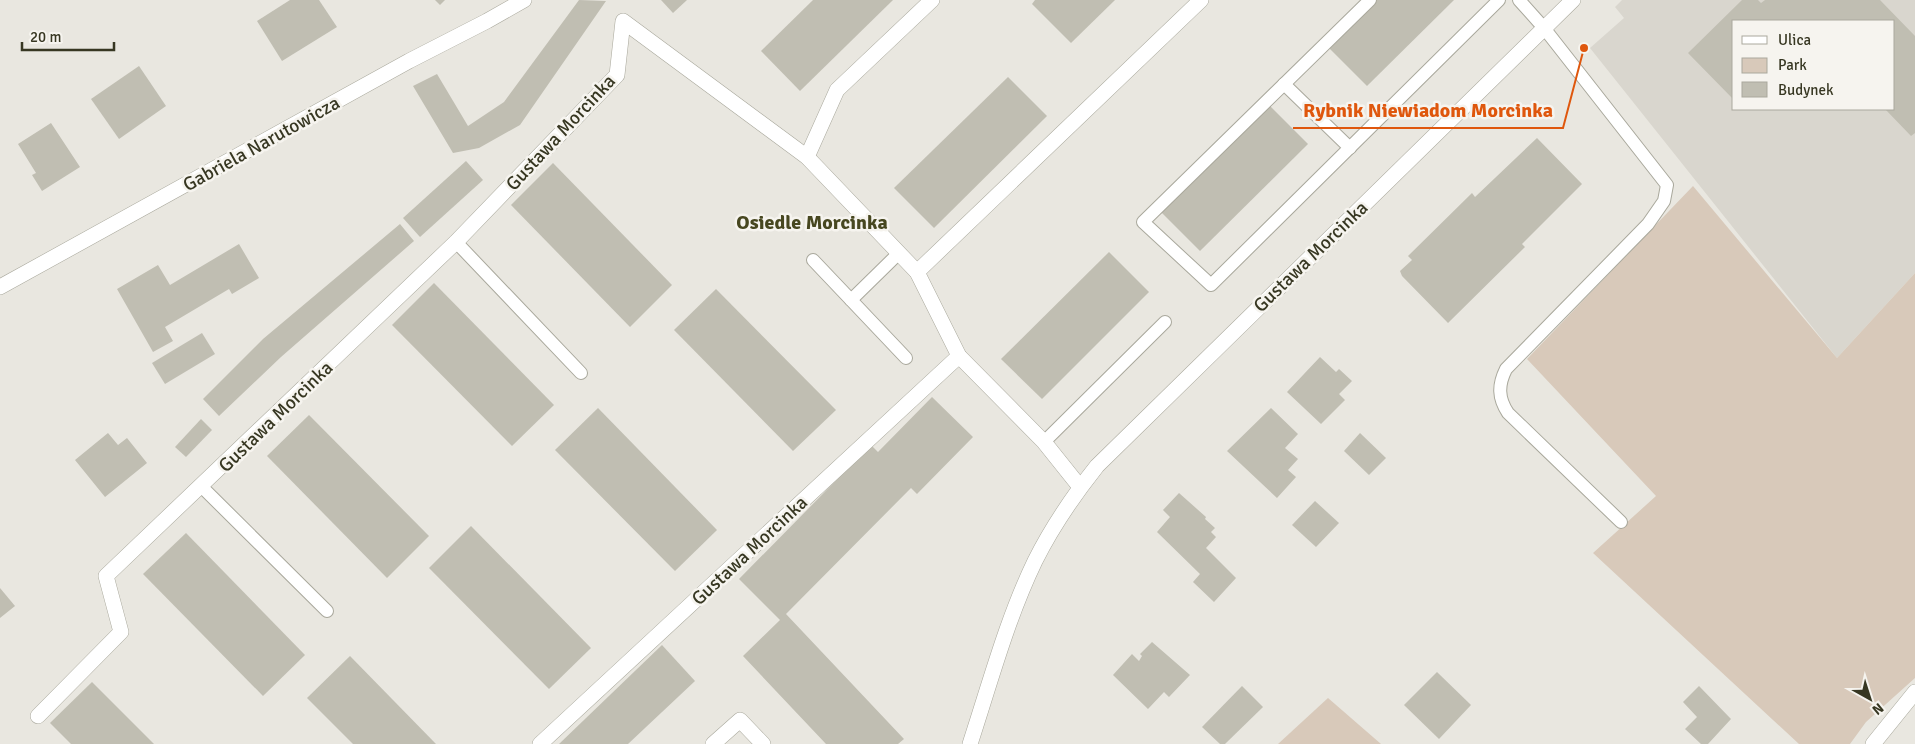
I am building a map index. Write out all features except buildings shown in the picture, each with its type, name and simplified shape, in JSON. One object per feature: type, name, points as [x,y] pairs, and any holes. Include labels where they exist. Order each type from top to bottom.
[{"type":"street","name":"Gabriela Narutowicza","points":[[0,287],[409,61],[524,0]]},
{"type":"street","points":[[807,157],[837,90],[932,0]]},
{"type":"street","points":[[917,272],[1201,0]]},
{"type":"street","name":"Gustawa Morcinka","points":[[970,744],[1024,586],[1056,523],[1080,487],[1097,466],[1573,0]]},
{"type":"street","name":"Gustawa Morcinka","points":[[38,716],[121,632],[106,576],[456,242],[617,75],[623,21],[807,157],[917,272],[959,356],[1044,442],[1080,487]]},
{"type":"street","name":"Gustawa Morcinka","points":[[540,744],[959,356]]},
{"type":"street","points":[[1872,744],[1915,692]]},
{"type":"street","points":[[713,744],[740,720],[763,744]]},
{"type":"lane","points":[[1370,0],[1143,222],[1211,285],[1499,0]]},
{"type":"lane","points":[[1519,0],[1544,28],[1666,181],[1667,192],[1664,201],[1638,235],[1506,369],[1499,386],[1503,405],[1513,418],[1621,522]]},
{"type":"lane","points":[[1284,84],[1350,148]]},
{"type":"lane","points":[[456,242],[581,373]]},
{"type":"lane","points":[[851,300],[899,253]]},
{"type":"lane","points":[[814,260],[906,358]]},
{"type":"lane","points":[[1044,442],[1165,322]]},
{"type":"lane","name":"Gustawa Morcinka","points":[[201,486],[327,611]]},
{"type":"shaded area","points":[[1622,0],[1915,0],[1915,273],[1837,358],[1590,48],[1624,18],[1615,7]]},
{"type":"green space","points":[[1693,186],[1837,358],[1915,273],[1915,678],[1866,722],[1850,744],[1799,744],[1593,553],[1656,496],[1527,359]]},
{"type":"green space","points":[[1328,698],[1381,744],[1278,744]]},
{"type":"place","name":"Rybnik Niewiadom Morcinka","points":[[1584,48]]},
{"type":"district","name":"Osiedle Morcinka","points":[[812,222]]}]
